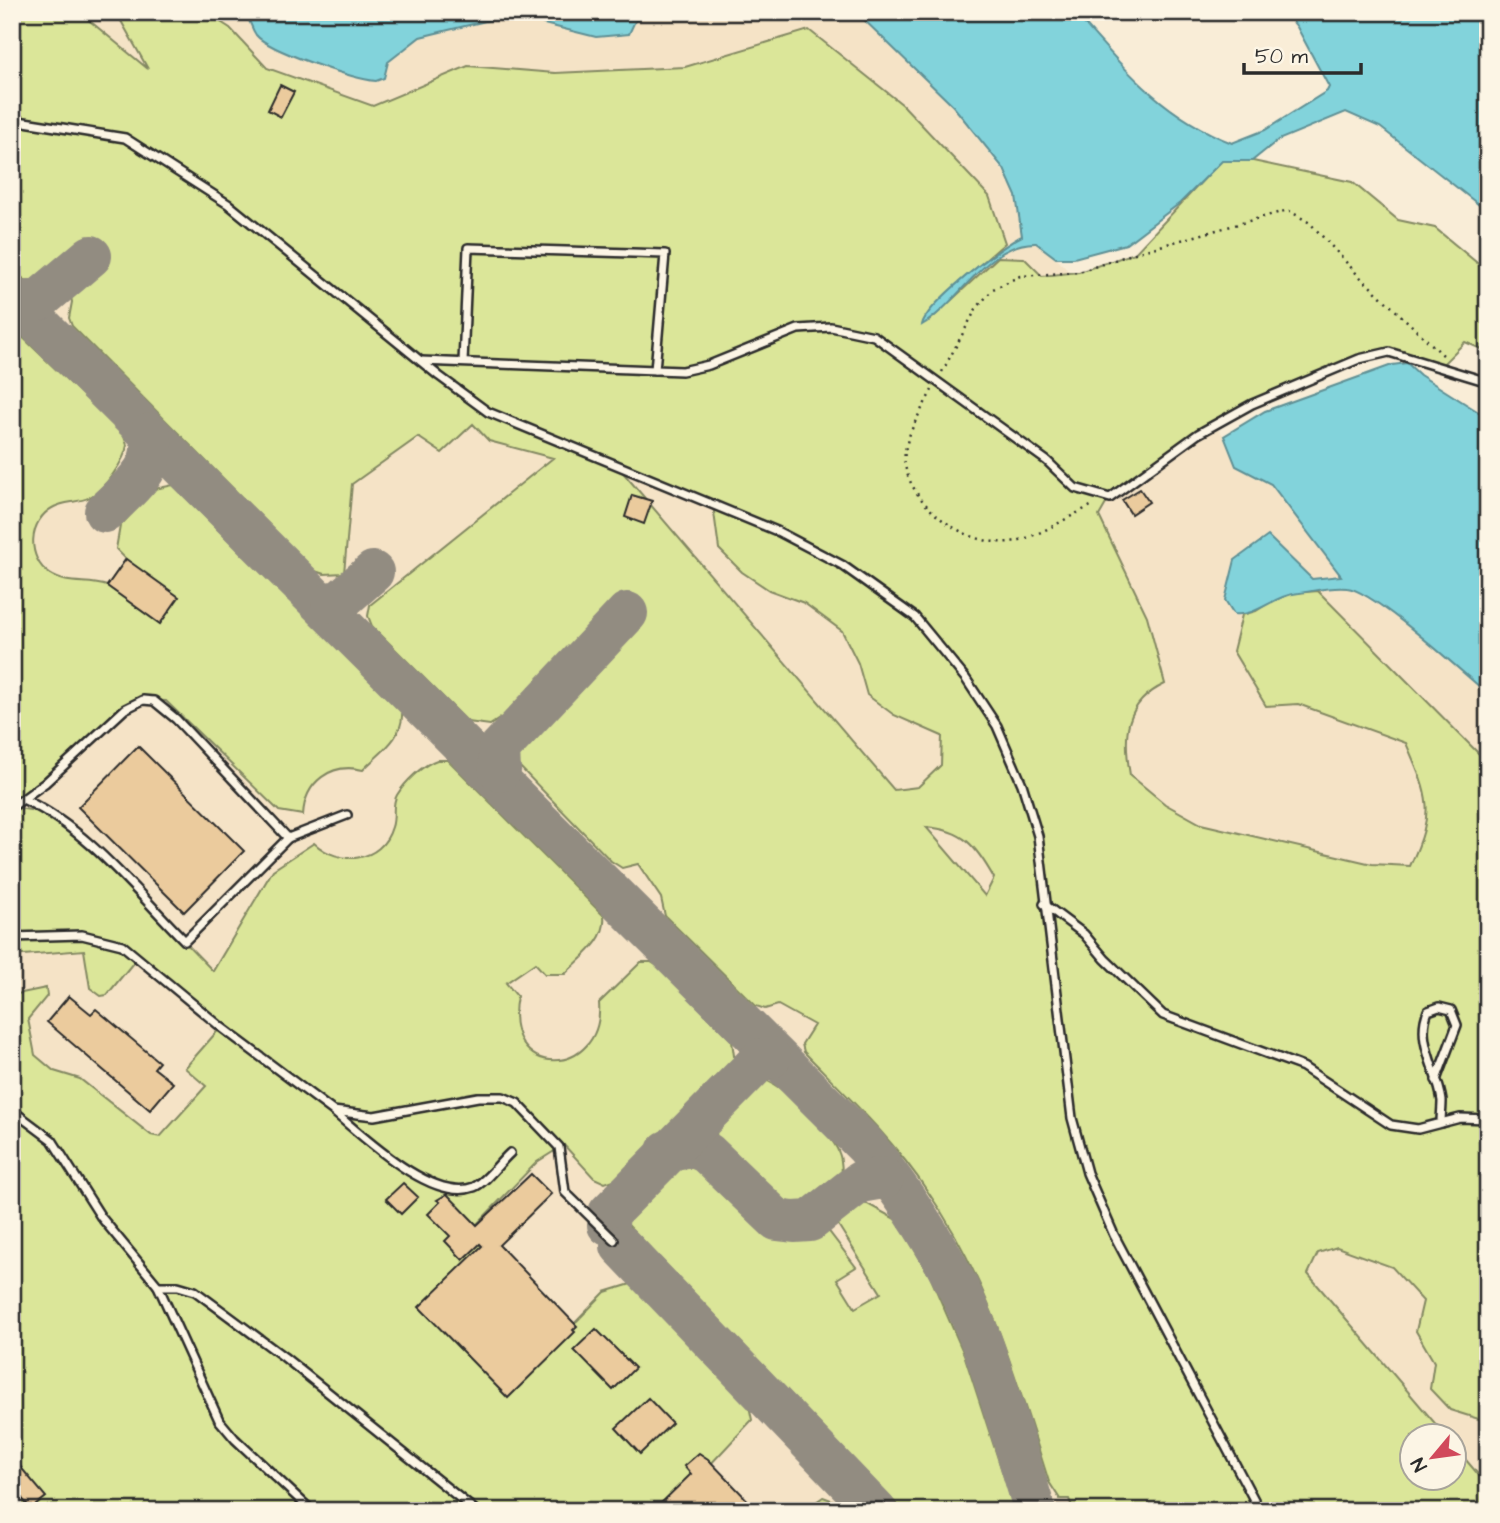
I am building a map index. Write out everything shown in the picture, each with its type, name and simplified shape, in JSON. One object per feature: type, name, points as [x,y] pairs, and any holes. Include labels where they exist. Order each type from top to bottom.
[{"type":"lane","points":[[12,120],[125,138],[228,204],[420,361],[488,412],[777,531],[842,565],[915,617],[966,679],[998,726],[1022,784],[1038,836],[1044,904],[1072,1118],[1087,1173],[1114,1235],[1260,1511]]},
{"type":"lane","points":[[463,362],[468,248],[665,254],[656,370]]},
{"type":"lane","points":[[420,361],[682,372],[709,365],[798,328],[831,327],[874,336],[1047,461],[1075,488],[1110,498],[1131,480],[1209,428],[1252,404],[1359,359],[1389,352],[1488,382]]},
{"type":"lane","points":[[12,807],[25,800],[125,709],[143,700],[154,701],[176,719],[288,838]]},
{"type":"lane","points":[[25,800],[54,814],[80,835],[185,942],[288,838],[347,815]]},
{"type":"lane","points":[[1044,904],[1084,933],[1105,959],[1163,1015],[1303,1068],[1391,1125],[1418,1129],[1460,1118],[1488,1119]]},
{"type":"lane","points":[[12,937],[82,935],[122,945],[221,1027],[405,1168],[436,1186],[463,1189],[476,1186],[509,1153]]},
{"type":"lane","points":[[1436,1080],[1457,1025],[1451,1010],[1439,1007],[1428,1011],[1422,1025],[1436,1080],[1442,1100],[1441,1123]]},
{"type":"lane","points":[[333,1111],[374,1116],[478,1097],[503,1097],[517,1103],[559,1147],[565,1192],[614,1240]]},
{"type":"lane","points":[[12,1110],[52,1140],[101,1217],[158,1286],[219,1420],[235,1440],[269,1468],[312,1511]]},
{"type":"lane","points":[[158,1286],[178,1286],[195,1292],[284,1357],[476,1511]]},
{"type":"path","points":[[1110,498],[1019,540],[983,540],[946,523],[918,496],[904,464],[910,435],[976,309],[993,289],[1020,276],[1079,272],[1135,253],[1288,210],[1311,223],[1357,274],[1461,373]]},
{"type":"shaded area","points":[[12,12],[242,12],[246,14],[256,36],[302,59],[376,81],[384,78],[388,62],[398,52],[421,37],[502,17],[522,15],[544,24],[634,23],[645,12],[856,12],[953,106],[1012,183],[1022,236],[1045,248],[1056,258],[1224,436],[1236,466],[1271,484],[1349,587],[1406,623],[1488,694],[1488,1511],[12,1511]]},
{"type":"green space","points":[[12,12],[79,12],[148,69],[116,12],[205,12],[230,28],[267,68],[373,106],[468,66],[555,73],[685,67],[809,30],[903,105],[989,196],[1005,243],[958,284],[929,321],[998,257],[1024,258],[1042,276],[1079,272],[1135,253],[1222,160],[1253,161],[1352,182],[1398,220],[1435,228],[1488,272],[1488,352],[1465,342],[1441,366],[1389,352],[1359,359],[1252,404],[1198,434],[1154,467],[1115,488],[1099,516],[1147,616],[1165,684],[1151,692],[1134,711],[1127,734],[1130,775],[1165,804],[1201,824],[1372,864],[1410,866],[1424,831],[1426,804],[1420,777],[1406,743],[1298,704],[1266,706],[1233,651],[1242,615],[1256,611],[1283,594],[1318,591],[1488,763],[1488,1422],[1450,1410],[1430,1389],[1434,1362],[1416,1331],[1423,1301],[1392,1267],[1337,1247],[1318,1253],[1308,1274],[1434,1422],[1398,1422],[1398,1492],[1468,1492],[1468,1462],[1488,1486],[1488,1511],[1074,1511],[1069,1499],[1060,1499],[1049,1482],[999,1332],[968,1260],[928,1192],[900,1154],[804,1052],[802,1044],[814,1025],[778,1005],[765,1009],[756,1006],[665,916],[661,898],[638,864],[622,868],[611,861],[516,763],[521,746],[628,635],[490,725],[468,722],[372,626],[368,616],[370,605],[553,458],[489,441],[473,424],[442,453],[418,437],[352,484],[344,573],[324,574],[315,571],[72,326],[69,318],[72,302],[63,257],[35,281],[25,280],[12,269]],"holes":[[[620,469],[713,505],[719,549],[742,572],[769,590],[804,603],[842,631],[858,663],[867,695],[894,715],[942,736],[941,765],[918,787],[894,790]],[[926,827],[959,836],[981,857],[994,878],[985,896]]]},
{"type":"green space","points":[[12,327],[123,434],[127,445],[118,466],[96,493],[86,499],[54,507],[39,521],[33,539],[37,559],[42,567],[57,578],[107,586],[126,559],[116,549],[120,526],[155,489],[173,485],[402,712],[402,721],[395,737],[363,770],[340,769],[330,772],[314,784],[305,803],[303,815],[279,811],[166,701],[143,700],[125,709],[12,807]]},
{"type":"green space","points":[[437,760],[448,760],[604,916],[604,925],[597,941],[565,974],[545,974],[535,963],[506,983],[517,996],[516,1024],[523,1044],[537,1056],[554,1060],[571,1057],[586,1046],[597,1028],[599,1003],[641,962],[651,962],[659,967],[732,1041],[735,1063],[731,1075],[631,1174],[605,1183],[594,1178],[564,1145],[537,1162],[474,1227],[571,1327],[605,1292],[631,1284],[748,1401],[752,1420],[707,1468],[746,1511],[12,1511],[12,995],[46,988],[47,996],[28,1019],[35,1055],[54,1071],[80,1079],[151,1135],[160,1137],[206,1086],[185,1068],[221,1027],[137,958],[107,995],[101,996],[90,988],[84,950],[12,956],[12,807],[54,814],[80,834],[213,971],[273,870],[314,843],[335,855],[347,858],[358,858],[379,848],[392,827],[397,795],[414,774]]},
{"type":"green space","points":[[759,1078],[779,1088],[804,1109],[826,1133],[839,1153],[842,1165],[841,1186],[818,1208],[799,1212],[791,1208],[717,1145],[717,1122],[723,1103],[737,1088]]},
{"type":"green space","points":[[669,1162],[694,1165],[759,1229],[775,1236],[791,1237],[824,1225],[856,1267],[837,1279],[855,1308],[881,1293],[835,1220],[852,1204],[864,1202],[897,1220],[929,1274],[964,1354],[1015,1511],[903,1511],[628,1225],[626,1215],[632,1197]]},
{"type":"green space","points":[[823,1497],[845,1505],[850,1511],[803,1511]]},
{"type":"water","points":[[242,12],[645,12],[634,23],[629,34],[596,37],[544,24],[522,15],[502,17],[420,37],[388,62],[384,78],[376,81],[332,70],[277,49],[256,35]]},
{"type":"water","points":[[856,12],[1074,12],[1127,71],[1164,104],[1184,119],[1232,143],[1265,130],[1327,91],[1329,87],[1297,27],[1285,12],[1488,12],[1488,212],[1380,127],[1346,112],[1278,140],[1252,161],[1222,161],[1180,203],[1126,244],[1074,258],[1056,258],[1036,243],[1019,245],[1003,252],[922,325],[926,316],[950,290],[982,263],[1022,236],[1016,196],[1004,169],[953,106]]},
{"type":"water","points":[[1407,363],[1420,375],[1488,418],[1488,694],[1397,617],[1360,592],[1335,588],[1290,595],[1242,614],[1234,614],[1225,600],[1235,560],[1268,536],[1312,579],[1341,576],[1271,484],[1236,466],[1224,436],[1265,411],[1392,365]]},
{"type":"building","points":[[280,85],[294,92],[281,117],[268,110]]},
{"type":"building","points":[[1140,489],[1149,502],[1131,514],[1122,500]]},
{"type":"building","points":[[632,495],[652,501],[644,524],[625,517]]},
{"type":"building","points":[[126,559],[179,597],[160,624],[107,586]]},
{"type":"building","points":[[138,746],[244,851],[184,912],[78,807]]},
{"type":"building","points":[[69,996],[91,1014],[96,1009],[159,1062],[154,1068],[173,1083],[150,1110],[47,1022]]},
{"type":"building","points":[[531,1174],[551,1194],[499,1245],[577,1326],[573,1330],[575,1332],[508,1398],[419,1307],[482,1246],[480,1244],[463,1260],[445,1241],[450,1236],[428,1214],[440,1202],[437,1200],[447,1194],[477,1225]]},
{"type":"building","points":[[403,1183],[418,1197],[401,1214],[386,1199]]},
{"type":"building","points":[[596,1329],[635,1368],[613,1390],[574,1350]]},
{"type":"building","points":[[648,1398],[672,1423],[640,1454],[616,1428]]},
{"type":"building","points":[[699,1453],[758,1511],[653,1511],[691,1474],[684,1466]]},
{"type":"building","points":[[12,1457],[46,1497],[31,1509],[12,1487]]},
{"type":"taxiway","points":[[29,300],[39,300],[91,256]]},
{"type":"taxiway","points":[[12,297],[866,1146],[900,1191],[930,1238],[970,1312],[995,1380],[1035,1511]]},
{"type":"taxiway","points":[[105,512],[146,468],[150,458],[150,434]]},
{"type":"taxiway","points":[[332,602],[340,601],[373,572]]},
{"type":"taxiway","points":[[500,771],[499,749],[627,613]]},
{"type":"taxiway","points":[[608,1225],[609,1213],[761,1059],[770,1058]]},
{"type":"taxiway","points":[[667,1151],[694,1147],[707,1153],[777,1220],[810,1221],[860,1182],[883,1178]]},
{"type":"taxiway","points":[[621,1246],[876,1511]]}]
